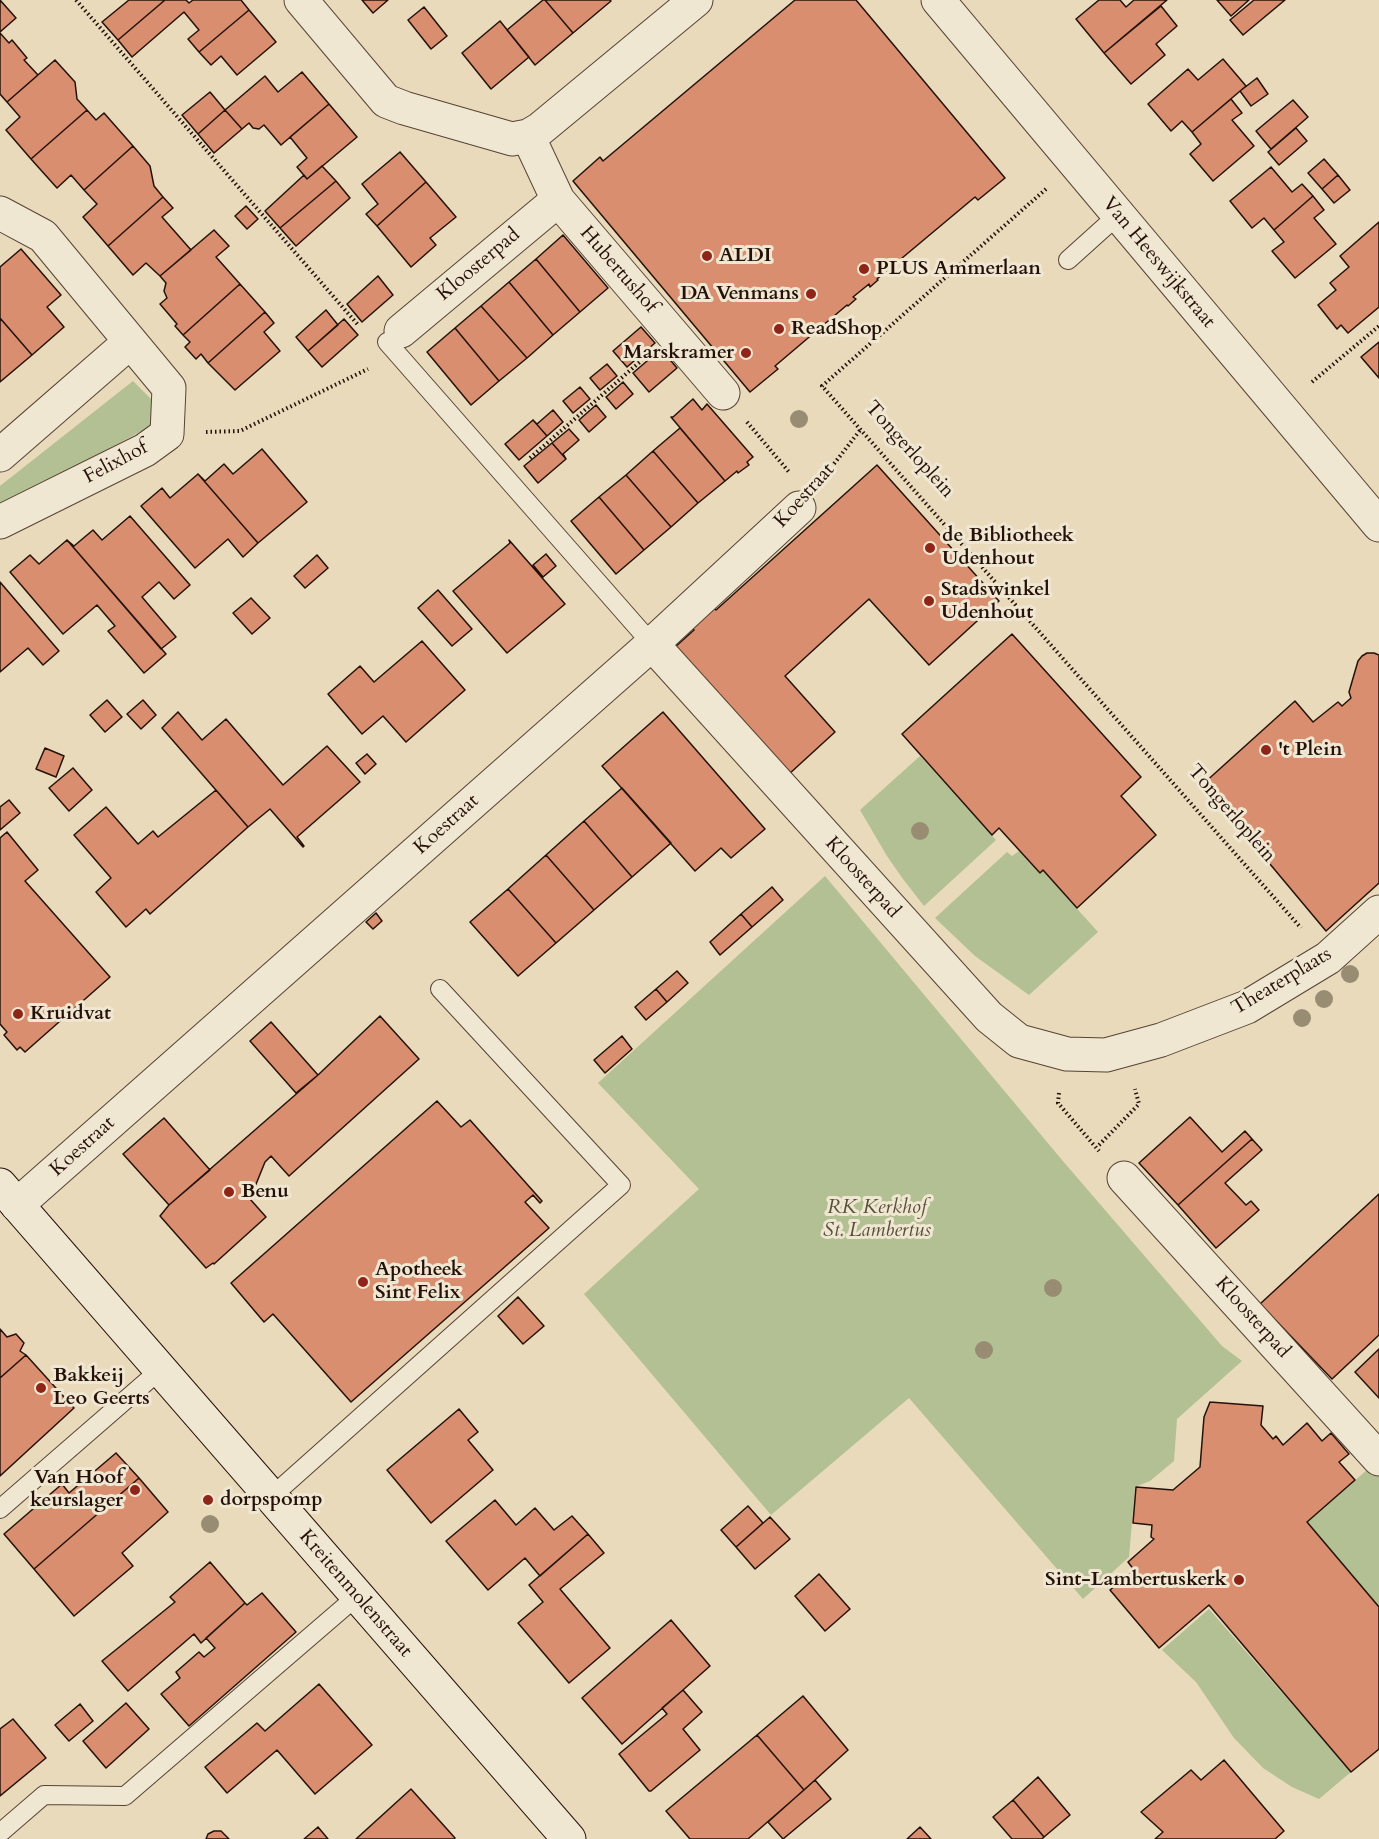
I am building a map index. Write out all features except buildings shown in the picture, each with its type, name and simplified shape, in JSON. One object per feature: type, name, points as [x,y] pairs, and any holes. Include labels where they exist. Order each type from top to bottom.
[{"type":"street","points":[[301,0],[386,101],[512,139],[528,136],[540,129],[696,0]]},
{"type":"street","name":"Van Heeswijkstraat","points":[[938,0],[1379,525]]},
{"type":"street","name":"Hubertushof","points":[[528,136],[558,200],[723,393]]},
{"type":"street","name":"Kloosterpad","points":[[395,342],[558,200]]},
{"type":"street","name":"Felixhof","points":[[0,213],[43,236],[169,388],[167,434],[145,450],[0,522]]},
{"type":"street","points":[[0,455],[130,342]]},
{"type":"street","name":"Koestraat","points":[[9,1195],[652,644],[804,501]]},
{"type":"street","name":"Kloosterpad","points":[[652,644],[989,1017],[1019,1041],[1067,1054],[1116,1053]]},
{"type":"street","name":"Theaterplaats","points":[[1116,1053],[1161,1040],[1247,1007],[1328,958],[1379,912]]},
{"type":"street","name":"Kloosterpad","points":[[1124,1178],[1379,1459]]},
{"type":"street","name":"Kreitenmolenstraat","points":[[9,1195],[356,1597],[569,1839]]},
{"type":"lane","points":[[1068,260],[1118,215]]},
{"type":"lane","points":[[395,342],[507,478],[652,644]]},
{"type":"lane","points":[[271,1497],[621,1185],[440,989]]},
{"type":"lane","points":[[0,1509],[159,1370]]},
{"type":"lane","points":[[0,1833],[44,1796],[125,1796],[356,1597]]},
{"type":"path","points":[[76,0],[362,330],[395,342]]},
{"type":"path","name":"Tongerloplein","points":[[1075,164],[822,386],[1328,958]]},
{"type":"path","points":[[1281,408],[1379,326]]},
{"type":"path","points":[[507,478],[673,334]]},
{"type":"path","points":[[167,434],[240,431],[395,342]]},
{"type":"path","points":[[723,393],[804,501]]},
{"type":"path","name":"Koestraat","points":[[804,501],[861,429]]},
{"type":"path","points":[[1096,1147],[1139,1104],[1116,1053]]},
{"type":"path","points":[[1067,1054],[1058,1103],[1124,1178]]},
{"type":"green space","points":[[133,381],[153,401],[151,426],[0,507],[0,486]]},
{"type":"green space","points":[[920,756],[996,840],[924,906],[887,856],[860,810]]},
{"type":"green space","points":[[1019,851],[1040,874],[1043,871],[1098,932],[1029,995],[975,956],[935,918],[1007,852],[1012,856]]},
{"type":"green space","name":"RK Kerkhof St. Lambertus","points":[[825,876],[1062,1160],[1222,1346],[1242,1361],[1177,1419],[1174,1461],[1150,1481],[1135,1487],[1129,1557],[1083,1599],[909,1398],[771,1515],[584,1294],[699,1189],[598,1083]]},
{"type":"green space","points":[[1375,1463],[1379,1468],[1379,1607],[1307,1522]]},
{"type":"green space","points":[[1209,1609],[1351,1772],[1319,1799],[1292,1787],[1263,1768],[1234,1738],[1196,1682],[1162,1650]]},
{"type":"place","name":"ALDI","points":[[707,256]]},
{"type":"place","name":"PLUS Ammerlaan","points":[[864,269]]},
{"type":"place","name":"DA Venmans","points":[[811,294]]},
{"type":"place","name":"ReadShop","points":[[779,329]]},
{"type":"place","name":"Marskramer","points":[[746,353]]},
{"type":"place","name":"de Bibliotheek Udenhout","points":[[930,548]]},
{"type":"place","name":"Stadswinkel Udenhout","points":[[929,601]]},
{"type":"place","name":"'t Plein","points":[[1266,750]]},
{"type":"place","name":"Kruidvat","points":[[18,1014]]},
{"type":"place","name":"Benu","points":[[229,1192]]},
{"type":"place","name":"Apotheek Sint Felix","points":[[363,1282]]},
{"type":"place","name":"Bakkeij Leo Geerts","points":[[41,1388]]},
{"type":"place","name":"Van Hoof keurslager","points":[[135,1490]]},
{"type":"place","name":"dorpspomp","points":[[208,1500]]},
{"type":"place","name":"Sint-Lambertuskerk","points":[[1239,1580]]}]
